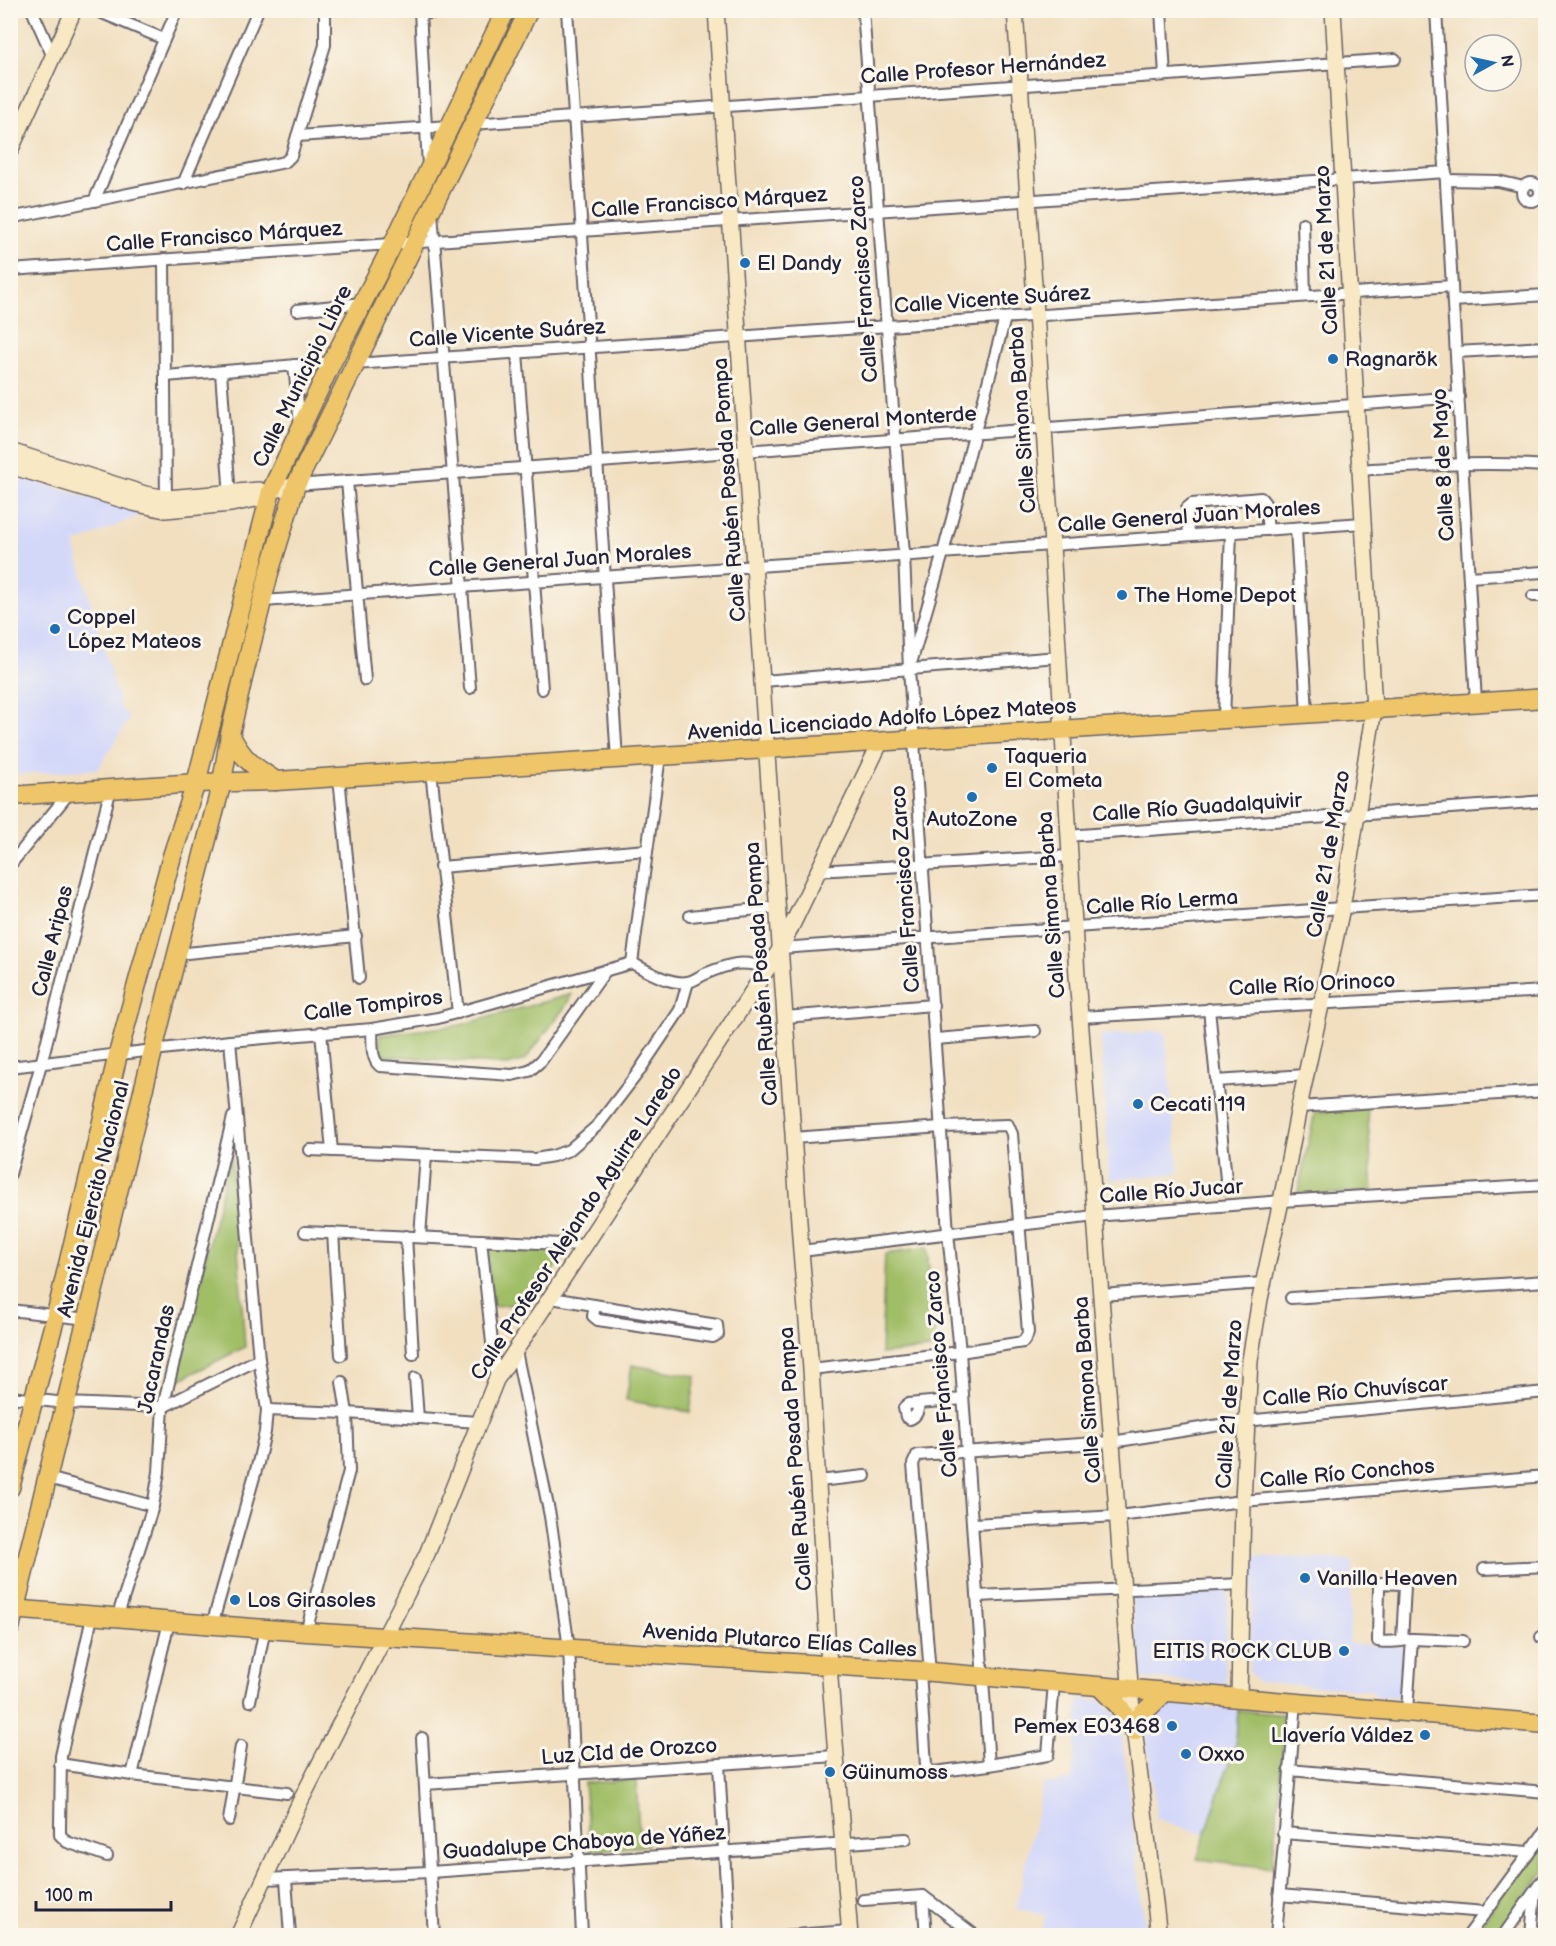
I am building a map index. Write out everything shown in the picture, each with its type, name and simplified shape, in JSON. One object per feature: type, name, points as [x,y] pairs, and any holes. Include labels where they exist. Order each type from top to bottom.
[{"type":"main road","name":"Calle Municipio Libre","points":[[196,783],[271,491],[332,362],[393,244],[506,10]]},
{"type":"main road","name":"Avenida Ejercito Nacional","points":[[10,1628],[177,954],[222,782],[243,678],[296,485],[529,10]]},
{"type":"main road","points":[[225,670],[243,678]]},
{"type":"main road","name":"Avenida Licenciado Adolfo López Mateos","points":[[10,796],[196,783],[339,777],[1545,698]]},
{"type":"main road","points":[[230,734],[246,761],[276,781]]},
{"type":"main road","name":"Avenida Ejercito Nacional","points":[[10,1488],[56,1315],[118,1054],[172,856],[196,783]]},
{"type":"main road","name":"Avenida Plutarco Elías Calles","points":[[13,1609],[306,1632],[925,1672],[1545,1724]]},
{"type":"main road","points":[[1100,1687],[1119,1706],[1134,1727],[1165,1692]]},
{"type":"street","points":[[32,10],[52,57]]},
{"type":"street","points":[[10,151],[74,10]]},
{"type":"street","points":[[95,10],[164,39]]},
{"type":"street","points":[[94,201],[177,10]]},
{"type":"street","points":[[183,184],[258,10]]},
{"type":"street","points":[[10,218],[279,165],[288,161],[325,45],[325,10]]},
{"type":"street","points":[[429,170],[420,12],[460,10]]},
{"type":"street","points":[[567,10],[617,759]]},
{"type":"street","name":"Calle Rubén Posada Pompa","points":[[716,10],[793,1138],[811,1369],[829,1666],[850,1933]]},
{"type":"street","name":"Calle Francisco Zarco","points":[[863,10],[903,555],[948,1233],[960,1352],[989,1765]]},
{"type":"street","name":"Calle Simona Barba","points":[[1015,10],[1052,545],[1073,929],[1134,1727],[1159,1935]]},
{"type":"street","points":[[1161,10],[1165,75]]},
{"type":"street","name":"Calle 21 de Marzo","points":[[1239,1698],[1245,1421],[1250,1360],[1263,1283],[1342,908],[1374,709],[1333,10]]},
{"type":"street","name":"Calle 8 de Mayo","points":[[1436,10],[1476,702]]},
{"type":"street","name":"Calle Profesor Hernández","points":[[472,124],[1395,58]]},
{"type":"street","points":[[297,136],[450,126]]},
{"type":"street","name":"Calle Francisco Márquez","points":[[10,270],[1343,179],[1446,176],[1498,181],[1524,187]]},
{"type":"street","points":[[432,207],[470,688]]},
{"type":"street","points":[[1303,223],[1305,296]]},
{"type":"street","points":[[164,259],[166,504]]},
{"type":"street","name":"Calle Vicente Suárez","points":[[355,364],[1452,286]]},
{"type":"street","points":[[1454,301],[1545,295]]},
{"type":"street","points":[[297,310],[362,303]]},
{"type":"street","points":[[909,669],[943,553],[1005,318]]},
{"type":"street","points":[[1456,352],[1545,348]]},
{"type":"street","points":[[517,352],[542,689]]},
{"type":"street","points":[[166,376],[332,362]]},
{"type":"street","points":[[294,365],[301,426]]},
{"type":"street","points":[[221,372],[230,498]]},
{"type":"street","name":"Calle General Monterde","points":[[10,466],[133,503],[166,504],[230,498],[296,485],[453,472],[1459,397]]},
{"type":"street","name":"Calle General Monterde","points":[[10,451],[146,494],[166,504]]},
{"type":"street","points":[[1360,470],[1462,464],[1511,463],[1545,466]]},
{"type":"street","points":[[347,481],[365,680]]},
{"type":"street","points":[[1189,535],[1187,508],[1189,505],[1261,498],[1265,503],[1268,530]]},
{"type":"street","name":"Calle General Juan Morales","points":[[263,601],[1363,523]]},
{"type":"street","points":[[1296,528],[1307,713]]},
{"type":"street","points":[[1224,719],[1231,532]]},
{"type":"street","points":[[1469,577],[1543,572]]},
{"type":"street","points":[[1533,596],[1545,596]]},
{"type":"street","points":[[763,681],[1058,657]]},
{"type":"street","name":"Calle Profesor Alejando Aguirre Laredo","points":[[238,1935],[300,1802],[427,1554],[496,1380],[781,948],[881,741]]},
{"type":"street","points":[[660,756],[632,963],[671,980],[688,982],[735,963],[748,962],[768,968]]},
{"type":"street","points":[[431,771],[458,1013]]},
{"type":"street","points":[[339,777],[359,978]]},
{"type":"street","name":"Calle Aripas","points":[[10,1174],[41,1064],[111,788]]},
{"type":"street","points":[[10,865],[69,792]]},
{"type":"street","name":"Calle Río Guadalquivir","points":[[1067,836],[1545,801]]},
{"type":"street","points":[[440,867],[647,850]]},
{"type":"street","points":[[817,871],[1069,856]]},
{"type":"street","name":"Calle Río Lerma","points":[[781,948],[1545,895]]},
{"type":"street","points":[[690,916],[778,907]]},
{"type":"street","points":[[177,954],[356,936]]},
{"type":"street","name":"Calle Tompiros","points":[[10,1067],[230,1041],[372,1029],[438,1018],[632,963]]},
{"type":"street","points":[[372,1029],[375,1062],[380,1066],[512,1075],[529,1071],[541,1061],[606,970]]},
{"type":"street","points":[[310,1150],[535,1159],[569,1150],[598,1125],[637,1074],[680,1010],[686,996],[688,982]]},
{"type":"street","name":"Calle Río Orinoco","points":[[1080,1017],[1545,991]]},
{"type":"street","points":[[785,1017],[933,1005]]},
{"type":"street","points":[[1209,1010],[1227,1189]]},
{"type":"street","points":[[936,1039],[1035,1031]]},
{"type":"street","points":[[321,1032],[332,1151]]},
{"type":"street","points":[[212,1625],[258,1463],[267,1410],[259,1359],[230,1041]]},
{"type":"street","points":[[1216,1082],[1306,1075]]},
{"type":"street","points":[[1299,1107],[1545,1091]]},
{"type":"street","name":"Jacarandas","points":[[117,1618],[153,1506],[159,1472],[163,1407],[235,1108]]},
{"type":"street","points":[[793,1138],[941,1127],[1005,1125],[1010,1127],[1028,1332],[1026,1339],[1019,1344],[811,1369]]},
{"type":"street","points":[[420,1236],[426,1155]]},
{"type":"street","name":"Calle Río Jucar","points":[[801,1251],[1095,1216],[1281,1201],[1545,1185]]},
{"type":"street","points":[[305,1232],[584,1245]]},
{"type":"street","points":[[333,1233],[341,1355]]},
{"type":"street","points":[[406,1236],[413,1354]]},
{"type":"street","points":[[481,1240],[496,1380]]},
{"type":"street","points":[[1291,1298],[1545,1281]]},
{"type":"street","points":[[1101,1296],[1263,1283]]},
{"type":"street","points":[[551,1298],[595,1305],[658,1316],[717,1325],[718,1334],[713,1337],[597,1320],[593,1316],[595,1305]]},
{"type":"street","points":[[10,1310],[87,1319]]},
{"type":"street","points":[[657,1329],[658,1316]]},
{"type":"street","points":[[516,1351],[550,1516],[569,1648],[582,1935]]},
{"type":"street","points":[[10,1398],[163,1407],[259,1359]]},
{"type":"street","points":[[415,1378],[418,1418]]},
{"type":"street","points":[[306,1632],[349,1471],[347,1413],[342,1382]]},
{"type":"street","name":"Calle Río Chuvíscar","points":[[925,1672],[913,1464],[917,1455],[1112,1442],[1245,1421],[1545,1392]]},
{"type":"street","points":[[919,1404],[963,1399]]},
{"type":"street","points":[[267,1410],[478,1422]]},
{"type":"street","points":[[818,1481],[865,1476]]},
{"type":"street","name":"Calle Río Conchos","points":[[973,1524],[1118,1516],[1243,1501],[1545,1476]]},
{"type":"street","points":[[48,1478],[153,1506]]},
{"type":"street","points":[[1485,1569],[1545,1566]]},
{"type":"street","points":[[1407,1711],[1408,1640],[1405,1586],[1383,1583],[1379,1587],[1378,1640],[1380,1642],[1408,1640],[1463,1641]]},
{"type":"street","points":[[978,1596],[1242,1584]]},
{"type":"street","points":[[92,1617],[60,1764],[60,1835],[67,1842],[107,1856]]},
{"type":"street","points":[[132,1775],[169,1622]]},
{"type":"street","points":[[250,1701],[265,1628]]},
{"type":"street","points":[[925,1672],[928,1770],[934,1772],[1048,1755],[1054,1683]]},
{"type":"street","points":[[1276,1935],[1296,1702]]},
{"type":"street","points":[[422,1738],[434,1935]]},
{"type":"street","points":[[229,1820],[241,1746]]},
{"type":"street","name":"Luz CId de Orozco","points":[[425,1784],[836,1756]]},
{"type":"street","points":[[60,1764],[132,1775],[287,1792]]},
{"type":"street","points":[[719,1764],[729,1935]]},
{"type":"street","points":[[1289,1770],[1545,1792]]},
{"type":"street","points":[[1468,1935],[1545,1830]]},
{"type":"street","points":[[1283,1833],[1528,1852]]},
{"type":"street","name":"Guadalupe Chaboya de Yáñez","points":[[264,1879],[430,1872],[906,1839]]},
{"type":"street","points":[[1503,1935],[1545,1875]]},
{"type":"street","points":[[286,1879],[290,1935]]},
{"type":"street","points":[[1531,1935],[1535,1890]]},
{"type":"street","points":[[1279,1895],[1485,1912]]},
{"type":"street","points":[[863,1900],[923,1896],[976,1935]]},
{"type":"street","points":[[923,1896],[926,1935]]},
{"type":"street","points":[[781,1935],[850,1933]]},
{"type":"shaded area","points":[[11,474],[143,514],[74,544],[121,709],[130,717],[98,769],[11,775]]},
{"type":"shaded area","name":"Cecati 119","points":[[1165,1031],[1179,1173],[1109,1180],[1101,1035]]},
{"type":"shaded area","points":[[1254,1556],[1353,1560],[1349,1644],[1403,1646],[1402,1697],[1376,1696],[1371,1690],[1259,1682],[1252,1676],[1249,1670]]},
{"type":"shaded area","points":[[1228,1590],[1225,1684],[1139,1678],[1132,1595]]},
{"type":"shaded area","points":[[1079,1699],[1102,1701],[1120,1720],[1146,1935],[1041,1935],[1045,1915],[1016,1909],[1043,1784],[1072,1780]]},
{"type":"shaded area","points":[[1159,1703],[1238,1710],[1236,1742],[1206,1835],[1157,1819],[1144,1719]]},
{"type":"green space","points":[[572,994],[565,1007],[525,1060],[507,1065],[379,1055],[380,1035],[460,1025]]},
{"type":"green space","points":[[1367,1107],[1373,1191],[1297,1196],[1315,1112]]},
{"type":"green space","points":[[231,1153],[245,1347],[175,1382]]},
{"type":"green space","points":[[486,1244],[570,1249],[529,1303],[493,1306]]},
{"type":"green space","points":[[927,1248],[936,1348],[881,1354],[885,1254]]},
{"type":"green space","points":[[632,1365],[696,1376],[690,1412],[626,1400]]},
{"type":"green space","points":[[1238,1710],[1286,1715],[1272,1868],[1197,1859],[1236,1742]]},
{"type":"green space","points":[[636,1780],[639,1831],[648,1833],[647,1846],[590,1851],[584,1783]]},
{"type":"green space","points":[[1545,1835],[1545,1871],[1497,1935],[1473,1936]]},
{"type":"place","name":"El Dandy","points":[[745,263]]},
{"type":"place","name":"Ragnarök","points":[[1333,359]]},
{"type":"place","name":"The Home Depot","points":[[1122,595]]},
{"type":"place","name":"Coppel López Mateos","points":[[55,629]]},
{"type":"place","name":"Taqueria El Cometa","points":[[992,768]]},
{"type":"place","name":"AutoZone","points":[[972,797]]},
{"type":"place","name":"Cecati 119","points":[[1138,1104]]},
{"type":"place","name":"Vanilla Heaven","points":[[1305,1578]]},
{"type":"place","name":"Los Girasoles","points":[[235,1600]]},
{"type":"place","name":"EITIS ROCK CLUB","points":[[1344,1651]]},
{"type":"place","name":"Pemex E03468","points":[[1172,1726]]},
{"type":"place","name":"Llavería Váldez","points":[[1425,1735]]},
{"type":"place","name":"Oxxo","points":[[1186,1754]]},
{"type":"place","name":"Güinumoss","points":[[830,1772]]}]
